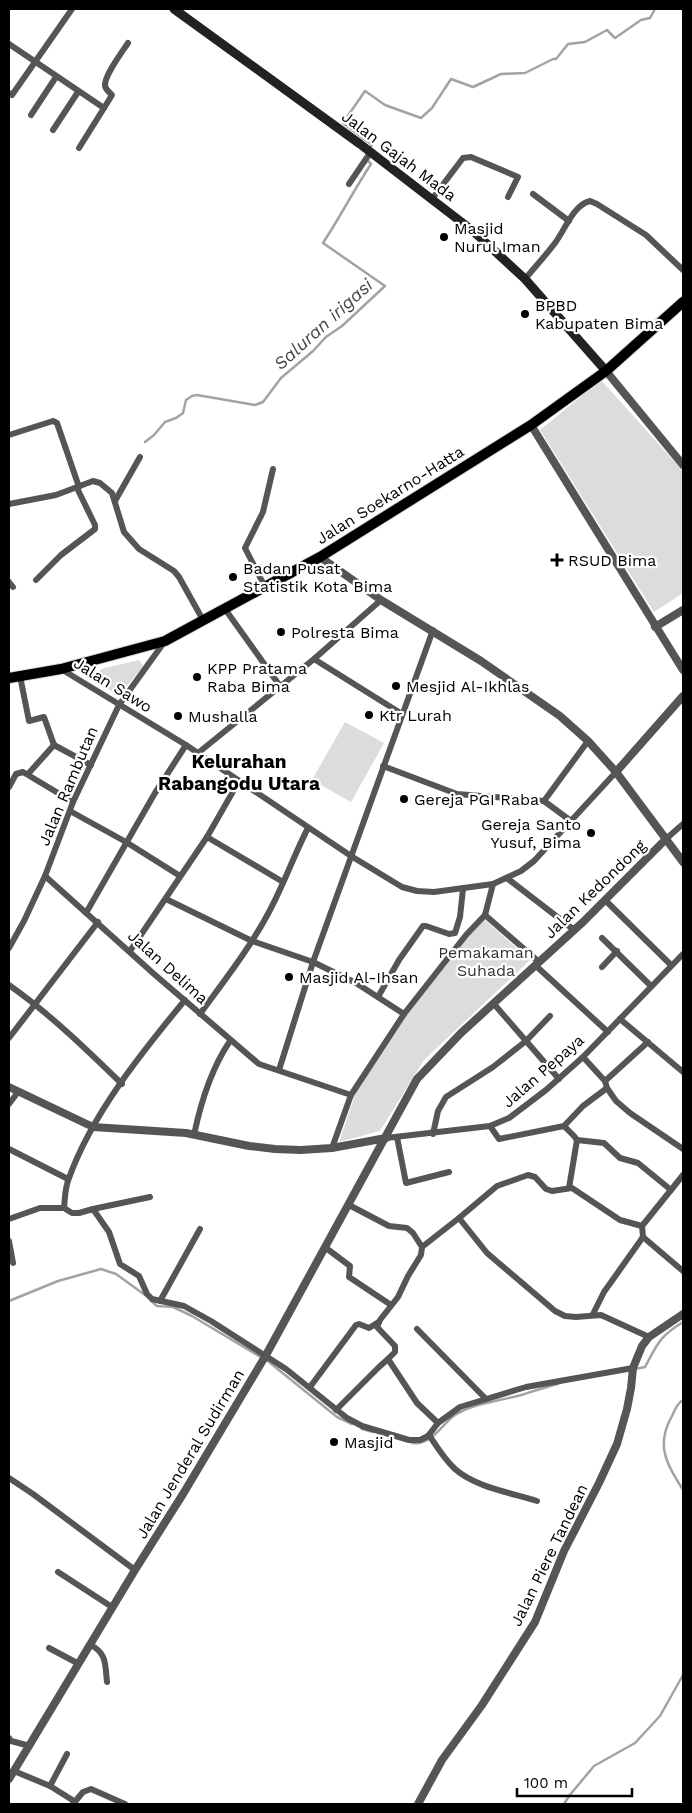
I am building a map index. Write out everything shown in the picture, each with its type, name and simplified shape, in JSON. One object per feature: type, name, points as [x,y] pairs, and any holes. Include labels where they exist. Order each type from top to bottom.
[{"type":"highway","name":"Jalan Soekarno-Hatta","points":[[9,678],[61,669],[165,641],[320,557],[532,425],[606,371],[683,302]]},
{"type":"main road","name":"Jalan Gajah Mada","points":[[174,9],[473,231],[525,278],[606,371]]},
{"type":"street","points":[[9,92],[12,95],[72,9]]},
{"type":"street","points":[[79,148],[112,95],[107,90],[105,84],[128,43]]},
{"type":"street","points":[[10,46],[104,108]]},
{"type":"street","points":[[30,115],[56,77]]},
{"type":"street","points":[[53,130],[78,92]]},
{"type":"street","points":[[349,184],[370,153]]},
{"type":"street","points":[[432,199],[463,158],[471,157],[518,178],[508,197]]},
{"type":"street","points":[[533,194],[569,221]]},
{"type":"street","points":[[525,278],[557,241],[569,221],[584,204],[593,202],[646,235],[683,270]]},
{"type":"street","points":[[606,371],[683,465]]},
{"type":"street","points":[[9,435],[53,421],[56,422],[78,488],[96,525],[96,529],[61,555],[36,580]]},
{"type":"street","points":[[532,425],[683,670]]},
{"type":"street","points":[[115,501],[140,457]]},
{"type":"street","points":[[265,587],[245,548],[263,512],[273,469]]},
{"type":"street","points":[[9,504],[35,500],[78,488],[92,481],[99,482],[112,493],[119,522],[124,532],[139,549],[174,571],[204,620]]},
{"type":"street","points":[[320,557],[382,600],[481,660],[560,716],[588,741],[616,772],[683,862]]},
{"type":"street","points":[[198,753],[314,659],[382,600]]},
{"type":"street","points":[[225,609],[280,686]]},
{"type":"street","points":[[655,627],[683,610]]},
{"type":"street","points":[[278,1070],[313,962],[433,630]]},
{"type":"street","name":"Jalan Rambutan","points":[[9,948],[45,876],[73,802],[119,705],[165,641]]},
{"type":"street","points":[[314,659],[402,714]]},
{"type":"street","name":"Jalan Sawo","points":[[61,669],[186,745],[351,856],[402,887],[417,891],[434,892],[493,884],[521,872],[534,861],[616,772]]},
{"type":"street","points":[[20,676],[30,721],[44,717],[54,745],[91,765]]},
{"type":"street","points":[[616,772],[683,696]]},
{"type":"street","points":[[544,801],[588,741]]},
{"type":"street","points":[[28,774],[54,745]]},
{"type":"street","points":[[86,913],[155,793],[186,745]]},
{"type":"street","points":[[383,766],[456,794],[544,801],[571,821]]},
{"type":"street","points":[[9,786],[18,773],[23,772],[73,802]]},
{"type":"street","points":[[130,951],[208,837],[239,781]]},
{"type":"street","points":[[70,811],[126,842],[180,876]]},
{"type":"street","points":[[667,838],[683,824]]},
{"type":"street","points":[[200,1014],[252,940],[269,912],[308,828]]},
{"type":"street","points":[[208,837],[283,882]]},
{"type":"street","name":"Jalan Kedondong","points":[[386,1138],[417,1079],[462,1033],[605,900],[667,838]]},
{"type":"street","name":"Jalan Delima","points":[[45,876],[230,1041],[259,1064],[351,1096]]},
{"type":"street","points":[[508,879],[573,930]]},
{"type":"street","points":[[332,1148],[351,1096],[404,1014],[466,935],[485,915],[493,884]]},
{"type":"street","points":[[378,997],[399,960],[423,926],[449,934],[455,933],[460,917],[463,889]]},
{"type":"street","points":[[166,899],[252,940],[313,962],[356,983],[404,1014]]},
{"type":"street","points":[[605,900],[671,965]]},
{"type":"street","points":[[485,915],[608,1032]]},
{"type":"street","points":[[9,1038],[98,922]]},
{"type":"street","points":[[602,938],[651,986]]},
{"type":"street","points":[[602,967],[617,951]]},
{"type":"street","name":"Jalan Pepaya","points":[[386,1138],[490,1126],[509,1118],[559,1079],[583,1057],[683,954]]},
{"type":"street","points":[[9,985],[35,1004],[90,1052],[122,1084]]},
{"type":"street","points":[[64,1208],[68,1179],[93,1126],[185,1000]]},
{"type":"street","points":[[494,1004],[559,1079]]},
{"type":"street","points":[[433,1134],[438,1111],[446,1097],[493,1067],[526,1042],[550,1016]]},
{"type":"street","points":[[620,1019],[683,1072]]},
{"type":"street","points":[[194,1135],[209,1080],[230,1041]]},
{"type":"street","points":[[490,1126],[499,1139],[564,1126],[648,1042]]},
{"type":"street","points":[[583,1057],[606,1085],[616,1101],[630,1113],[683,1149]]},
{"type":"street","points":[[9,1087],[93,1126],[194,1135],[275,1149],[332,1148],[386,1138]]},
{"type":"street","points":[[9,1104],[18,1092]]},
{"type":"street","points":[[564,1126],[577,1140],[604,1142],[620,1158],[638,1163],[670,1190]]},
{"type":"street","points":[[396,1137],[406,1183],[449,1172]]},
{"type":"street","name":"Jalan Jenderal Sudirman","points":[[9,1779],[266,1355],[386,1138]]},
{"type":"street","points":[[569,1188],[577,1140]]},
{"type":"street","points":[[9,1149],[68,1179]]},
{"type":"street","points":[[422,1247],[497,1186],[531,1175],[546,1189],[569,1188],[620,1220],[642,1226]]},
{"type":"street","points":[[593,1314],[604,1292],[643,1237],[642,1226],[670,1190],[682,1179]]},
{"type":"street","points":[[9,1219],[40,1208],[64,1208],[72,1213],[79,1213],[150,1197]]},
{"type":"street","points":[[310,1387],[356,1326],[359,1324],[369,1328],[377,1323],[398,1297],[421,1255],[422,1247],[414,1233],[407,1228],[389,1226],[349,1205]]},
{"type":"street","points":[[93,1209],[109,1232],[120,1264],[139,1276],[147,1294],[152,1299],[184,1306],[266,1355],[310,1387],[336,1410],[362,1426],[409,1440],[420,1440],[429,1435],[438,1423],[460,1407],[526,1387],[593,1374],[633,1371]]},
{"type":"street","points":[[459,1218],[488,1253],[556,1311],[565,1316],[576,1317],[593,1314],[601,1315],[649,1337]]},
{"type":"street","points":[[160,1301],[200,1229]]},
{"type":"street","points":[[643,1237],[683,1271]]},
{"type":"street","points":[[9,1241],[13,1263]]},
{"type":"street","points":[[326,1248],[350,1266],[349,1277],[390,1305]]},
{"type":"street","name":"Jalan Piere Tandean","points":[[418,1804],[442,1760],[482,1705],[534,1622],[564,1551],[617,1444],[627,1409],[633,1371],[642,1346],[649,1337],[683,1314]]},
{"type":"street","points":[[336,1410],[395,1352],[395,1346],[392,1341],[378,1330],[377,1323]]},
{"type":"street","points":[[416,1329],[486,1399]]},
{"type":"street","points":[[388,1359],[417,1403],[438,1423]]},
{"type":"street","points":[[429,1435],[446,1459],[475,1482],[537,1501]]},
{"type":"street","points":[[10,1480],[34,1494],[135,1570]]},
{"type":"street","points":[[58,1572],[112,1608]]},
{"type":"street","points":[[91,1645],[100,1650],[104,1656],[107,1682]]},
{"type":"street","points":[[50,1648],[79,1664]]},
{"type":"street","points":[[9,1738],[11,1741],[30,1746]]},
{"type":"street","points":[[50,1786],[67,1754]]},
{"type":"street","points":[[14,1771],[50,1786],[74,1803],[83,1792],[91,1789],[125,1804]]},
{"type":"green space","points":[[601,380],[683,471],[683,593],[654,612],[540,430]]},
{"type":"green space","points":[[139,660],[143,666],[119,696],[100,684],[97,675],[101,669]]},
{"type":"green space","points":[[345,722],[384,743],[351,802],[312,780]]},
{"type":"green space","name":"Pemakaman Suhada","points":[[484,919],[530,960],[424,1060],[380,1131],[339,1142],[356,1092],[410,1010],[453,953]]},
{"type":"waterway","name":"Saluran irigasi","points":[[370,148],[372,145],[343,123],[365,91],[385,105],[421,118],[432,108],[451,79],[473,87],[501,74],[525,73],[556,59],[568,44],[585,42],[607,30],[615,38],[641,20],[650,18],[655,9]]},
{"type":"waterway","name":"Saluran irigasi","points":[[145,442],[165,422],[183,413],[186,400],[192,396],[197,395],[255,405],[263,402],[281,378],[385,286],[323,243],[371,164],[367,160]]},
{"type":"waterway","points":[[9,1301],[58,1281],[101,1269],[116,1274],[145,1295]]},
{"type":"waterway","points":[[151,1301],[157,1306],[173,1307],[192,1316],[269,1362],[337,1417],[352,1424]]},
{"type":"waterway","points":[[635,1369],[645,1367],[660,1341],[683,1322]]},
{"type":"waterway","points":[[412,1443],[419,1443],[430,1438],[450,1419],[463,1411],[558,1384]]},
{"type":"waterway","points":[[683,1400],[676,1407],[664,1437],[665,1454],[668,1463],[683,1490]]},
{"type":"waterway","points":[[362,1429],[373,1432]]},
{"type":"waterway","points":[[564,1804],[594,1766],[635,1743],[660,1716],[683,1675]]},
{"type":"place","name":"Masjid Nurul Iman","points":[[444,237]]},
{"type":"place","name":"BPBD Kabupaten Bima","points":[[525,314]]},
{"type":"place","name":"RSUD Bima","points":[[557,560]]},
{"type":"place","name":"Badan Pusat Statistik Kota Bima","points":[[233,577]]},
{"type":"place","name":"Polresta Bima","points":[[281,632]]},
{"type":"place","name":"KPP Pratama Raba Bima","points":[[197,677]]},
{"type":"place","name":"Mesjid Al-Ikhlas","points":[[396,686]]},
{"type":"place","name":"Ktr Lurah","points":[[369,715]]},
{"type":"place","name":"Mushalla","points":[[178,716]]},
{"type":"place","name":"Gereja PGI Raba","points":[[404,799]]},
{"type":"place","name":"Gereja Santo Yusuf, Bima","points":[[591,833]]},
{"type":"place","name":"Masjid Al-Ihsan","points":[[289,977]]},
{"type":"place","name":"Masjid","points":[[334,1442]]},
{"type":"district","name":"Kelurahan Rabangodu Utara","points":[[239,772]]}]
